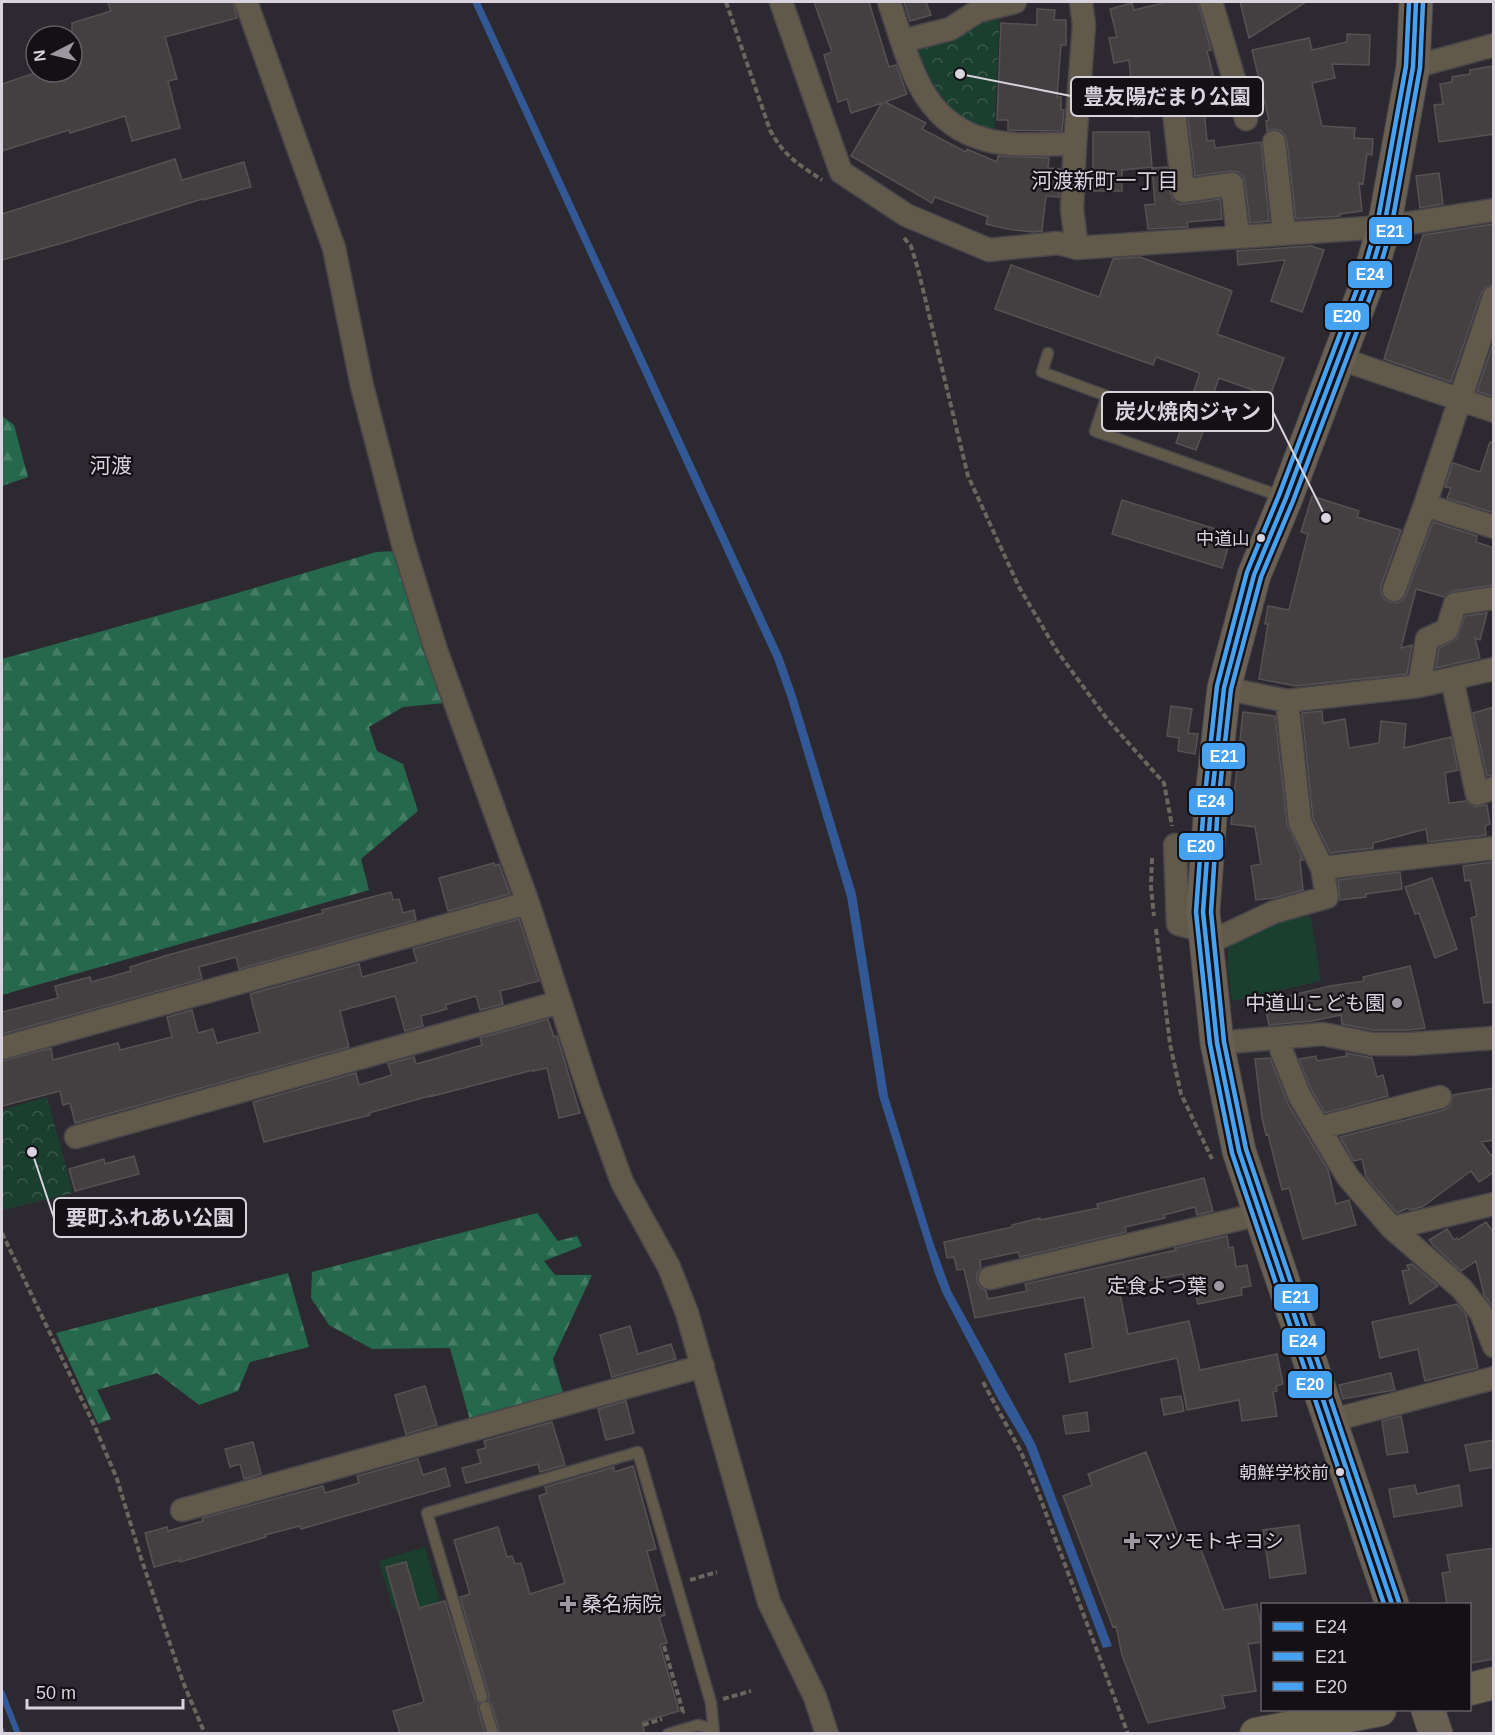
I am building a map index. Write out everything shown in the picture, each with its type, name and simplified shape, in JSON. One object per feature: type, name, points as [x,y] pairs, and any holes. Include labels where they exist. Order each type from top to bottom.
[{"type":"highway","points":[[1391,1603],[1239,1151],[1217,1043],[1203,912],[1210,815],[1224,688],[1254,575],[1370,278],[1384,227],[1413,67],[1416,2]]},
{"type":"highway","points":[[1428,1711],[1436,1734]]},
{"type":"street","points":[[246,2],[334,248],[362,386],[403,544],[436,650],[528,903],[589,1091],[622,1182],[669,1267],[687,1313],[769,1602],[815,1697],[827,1734]]},
{"type":"street","points":[[781,2],[842,172],[906,215],[989,250],[1058,243],[1077,248],[1284,232],[1384,227],[1494,210]]},
{"type":"street","points":[[888,2],[915,81],[928,103],[943,118],[965,132],[988,141],[1075,144]]},
{"type":"street","points":[[902,41],[950,29],[978,11],[1015,2]]},
{"type":"street","points":[[1077,248],[1072,209],[1084,25],[1081,2]]},
{"type":"street","points":[[1211,2],[1246,119]]},
{"type":"street","points":[[1413,67],[1494,45]]},
{"type":"street","points":[[1174,112],[1183,191],[1232,184],[1238,236]]},
{"type":"street","points":[[1274,142],[1284,232]]},
{"type":"street","points":[[1394,590],[1425,505],[1494,297]]},
{"type":"street","points":[[1338,358],[1494,411]]},
{"type":"street","points":[[1425,505],[1494,527]]},
{"type":"street","points":[[1419,686],[1427,639],[1447,630],[1455,604],[1494,598]]},
{"type":"street","points":[[1224,688],[1287,701],[1419,686],[1494,669]]},
{"type":"street","points":[[1452,679],[1477,794],[1494,788]]},
{"type":"street","points":[[1175,844],[1178,924],[1205,937],[1274,912],[1327,897],[1322,868],[1300,822],[1287,701]]},
{"type":"street","points":[[1322,868],[1494,848]]},
{"type":"street","points":[[2,1048],[528,903]]},
{"type":"street","points":[[75,1137],[560,1002]]},
{"type":"street","points":[[1217,1043],[1323,1034],[1371,1044],[1410,1044],[1494,1038]]},
{"type":"street","points":[[1279,1038],[1299,1097],[1348,1177],[1392,1228],[1462,1289],[1480,1313],[1494,1346]]},
{"type":"street","points":[[1319,1128],[1440,1098]]},
{"type":"street","points":[[1392,1228],[1494,1204]]},
{"type":"street","points":[[990,1278],[1260,1214]]},
{"type":"street","points":[[183,1510],[703,1366]]},
{"type":"street","points":[[1329,1421],[1494,1378]]},
{"type":"street","points":[[1471,1689],[1494,1683]]},
{"type":"street","points":[[1257,1734],[1375,1711]]},
{"type":"lane","points":[[1048,353],[1042,372],[1107,396],[1095,431],[1286,498]]},
{"type":"lane","points":[[493,1734],[427,1513],[638,1452],[711,1703],[713,1731],[698,1725],[668,1734]]},
{"type":"path","points":[[726,2],[770,130],[779,147],[795,162],[830,186]]},
{"type":"path","points":[[898,232],[911,246],[918,269],[968,476],[976,496],[1019,586],[1057,651],[1107,719],[1164,783],[1175,844]]},
{"type":"path","points":[[1152,856],[1151,887],[1170,1044],[1182,1094],[1216,1168],[1243,1164]]},
{"type":"path","points":[[2,1233],[95,1427],[117,1479],[176,1659],[205,1734]]},
{"type":"path","points":[[983,1382],[1021,1452],[1038,1492],[1128,1734]]},
{"type":"path","points":[[664,1646],[683,1712],[680,1713]]},
{"type":"path","points":[[2,1729],[3,1734]]},
{"type":"green space","points":[[1000,14],[994,133],[966,123],[933,95],[915,53],[921,44],[981,18]]},
{"type":"green space","points":[[2,416],[14,425],[28,477],[2,486]]},
{"type":"green space","points":[[397,551],[445,703],[403,707],[369,727],[377,751],[403,764],[418,811],[361,859],[369,890],[2,995],[2,659],[376,552]]},
{"type":"green space","points":[[1311,916],[1321,981],[1232,1001],[1228,972],[1228,942],[1284,920]]},
{"type":"green space","points":[[47,1097],[73,1193],[3,1210],[2,1110]]},
{"type":"green space","points":[[537,1213],[558,1241],[577,1236],[582,1246],[544,1261],[555,1275],[592,1275],[553,1359],[564,1396],[471,1424],[450,1348],[372,1349],[329,1325],[311,1298],[312,1272]]},
{"type":"green space","points":[[288,1273],[309,1347],[250,1362],[238,1391],[199,1405],[157,1373],[97,1390],[111,1419],[98,1424],[56,1333]]},
{"type":"green space","points":[[425,1547],[440,1602],[399,1614],[392,1606],[379,1561]]},
{"type":"water","points":[[472,2],[480,2],[782,656],[856,894],[888,1096],[933,1242],[951,1291],[1035,1443],[1112,1646],[1103,1648],[1026,1446],[998,1399],[943,1294],[935,1274],[879,1096],[847,897],[774,659]]},
{"type":"building","points":[[108,2],[233,2],[237,18],[165,37],[177,79],[168,81],[180,128],[132,141],[125,116],[70,133],[69,130],[2,151],[2,84],[24,77],[24,84],[84,84],[84,24],[72,23],[111,11]]},
{"type":"building","points":[[814,2],[869,2],[889,67],[896,65],[907,94],[885,102],[926,123],[922,129],[966,152],[967,149],[997,162],[998,156],[1049,158],[1048,168],[1060,169],[1059,197],[1046,196],[1042,231],[1007,229],[986,224],[988,217],[935,197],[932,203],[851,156],[882,103],[851,113],[847,99],[838,102],[824,55],[832,52]]},
{"type":"building","points":[[904,2],[926,2],[931,15],[910,21]]},
{"type":"building","points":[[1167,2],[1198,2],[1211,50],[1207,51],[1215,83],[1221,82],[1228,106],[1204,109],[1207,141],[1214,140],[1215,148],[1261,142],[1269,221],[1250,223],[1245,182],[1243,176],[1238,172],[1195,176],[1187,110],[1185,104],[1180,100],[1173,99],[1166,102],[1161,107],[1161,115],[1135,117],[1129,60],[1114,63],[1109,38],[1117,37],[1110,9],[1132,3],[1134,10]]},
{"type":"building","points":[[1240,2],[1306,2],[1249,38]]},
{"type":"building","points":[[1037,9],[1055,10],[1054,20],[1066,20],[1066,45],[1061,45],[1057,97],[1061,97],[1061,110],[1064,110],[1062,131],[1008,130],[1008,120],[997,120],[1001,23],[1037,25]]},
{"type":"building","points":[[1347,34],[1370,35],[1369,65],[1332,64],[1335,78],[1312,83],[1322,126],[1355,128],[1354,138],[1373,139],[1372,155],[1367,154],[1363,184],[1359,183],[1362,211],[1340,214],[1340,216],[1296,219],[1287,141],[1280,130],[1267,131],[1266,121],[1269,120],[1252,50],[1309,38],[1312,50],[1347,42]]},
{"type":"building","points":[[1494,66],[1494,134],[1439,142],[1434,105],[1443,104],[1440,84],[1452,82],[1452,77],[1470,74],[1470,70]]},
{"type":"building","points":[[1093,132],[1149,132],[1152,167],[1122,170],[1122,191],[1093,191]]},
{"type":"building","points":[[175,159],[182,180],[244,162],[251,187],[202,199],[2,260],[2,214]]},
{"type":"building","points":[[1167,167],[1173,200],[1178,204],[1184,204],[1220,199],[1222,219],[1187,222],[1188,227],[1148,229],[1145,205],[1155,204],[1152,168]]},
{"type":"building","points":[[1439,173],[1443,204],[1420,208],[1416,176]]},
{"type":"building","points":[[1494,224],[1494,284],[1486,287],[1481,293],[1451,382],[1384,359],[1423,235]]},
{"type":"building","points":[[1311,246],[1324,250],[1302,312],[1271,301],[1285,260],[1238,265],[1237,251]]},
{"type":"building","points":[[1140,257],[1232,291],[1217,334],[1284,358],[1270,396],[1219,378],[1200,431],[1203,432],[1196,450],[1176,443],[1200,373],[1156,357],[1153,365],[995,309],[1011,265],[1099,297],[1113,259]]},
{"type":"building","points":[[1494,341],[1494,397],[1477,391]]},
{"type":"building","points":[[1490,442],[1494,442],[1494,513],[1447,498],[1451,488],[1445,487],[1453,463],[1480,472]]},
{"type":"building","points":[[1312,496],[1359,511],[1357,517],[1401,530],[1381,586],[1383,598],[1389,602],[1397,603],[1406,595],[1433,522],[1477,536],[1476,542],[1494,548],[1494,585],[1453,591],[1444,597],[1416,589],[1401,648],[1412,645],[1407,674],[1296,686],[1259,679],[1268,624],[1265,624],[1268,606],[1289,610],[1308,534],[1301,532]]},
{"type":"building","points":[[1122,500],[1232,534],[1222,568],[1112,534]]},
{"type":"building","points":[[1487,613],[1480,640],[1475,638],[1480,658],[1436,668],[1439,648],[1457,639],[1465,616]]},
{"type":"building","points":[[1171,706],[1192,709],[1188,733],[1198,734],[1195,754],[1178,751],[1179,738],[1167,736]]},
{"type":"building","points":[[1494,707],[1494,775],[1487,776],[1473,713]]},
{"type":"building","points":[[1322,711],[1323,723],[1345,719],[1349,748],[1379,743],[1381,721],[1406,724],[1404,748],[1451,737],[1458,770],[1445,773],[1449,803],[1466,801],[1475,807],[1487,805],[1490,824],[1485,826],[1486,835],[1428,842],[1426,829],[1373,843],[1373,848],[1330,853],[1313,818],[1302,713]]},
{"type":"building","points":[[1243,712],[1275,716],[1287,823],[1303,860],[1300,860],[1303,890],[1274,898],[1256,900],[1251,866],[1261,864],[1255,827],[1231,824]]},
{"type":"building","points":[[1492,862],[1494,873],[1494,1002],[1484,1003],[1471,918],[1477,916],[1470,880],[1465,881],[1463,866]]},
{"type":"building","points":[[494,863],[494,866],[499,864],[510,894],[448,911],[439,878]]},
{"type":"building","points":[[1400,872],[1402,889],[1340,900],[1338,880]]},
{"type":"building","points":[[1432,878],[1457,949],[1435,958],[1419,913],[1415,914],[1405,887]]},
{"type":"building","points":[[391,892],[393,900],[399,899],[403,913],[414,910],[416,920],[239,969],[236,957],[199,967],[202,979],[2,1034],[2,1012],[58,998],[55,986],[90,977],[91,982],[131,971],[130,967],[168,955]]},
{"type":"building","points":[[519,919],[539,981],[500,991],[503,1004],[480,1010],[476,996],[445,1005],[447,1009],[421,1016],[423,1026],[405,1031],[395,996],[340,1011],[349,1047],[75,1123],[70,1103],[63,1105],[60,1091],[2,1106],[2,1061],[51,1048],[53,1060],[118,1043],[120,1050],[172,1037],[167,1017],[192,1010],[198,1033],[213,1029],[217,1043],[260,1032],[250,994],[359,964],[362,977],[417,962],[413,949]]},
{"type":"building","points":[[1410,966],[1425,1028],[1373,1030],[1342,1024],[1341,1015],[1312,1021],[1269,1025],[1264,1002],[1330,986],[1364,981],[1363,977]]},
{"type":"building","points":[[548,1019],[554,1037],[557,1036],[580,1113],[559,1118],[547,1068],[433,1095],[369,1113],[370,1115],[264,1142],[253,1102],[356,1073],[359,1085],[392,1075],[388,1064],[414,1057],[416,1064],[448,1055],[482,1045],[480,1038]]},
{"type":"building","points":[[1346,1053],[1372,1058],[1377,1077],[1383,1075],[1388,1096],[1325,1113],[1312,1091],[1299,1059],[1316,1056],[1317,1061],[1347,1056]]},
{"type":"building","points":[[1270,1058],[1288,1104],[1328,1170],[1336,1204],[1349,1200],[1356,1225],[1303,1239],[1289,1188],[1282,1190],[1262,1118],[1255,1059]]},
{"type":"building","points":[[1494,1088],[1494,1140],[1481,1142],[1494,1159],[1494,1172],[1479,1182],[1471,1171],[1422,1207],[1410,1210],[1408,1208],[1397,1213],[1366,1177],[1362,1159],[1354,1161],[1340,1137],[1444,1110],[1450,1106],[1453,1095]]},
{"type":"building","points":[[134,1156],[139,1174],[75,1191],[69,1169],[104,1159],[105,1164]]},
{"type":"building","points":[[1204,1178],[1213,1211],[1197,1215],[1195,1207],[1164,1215],[1165,1218],[1125,1227],[1126,1232],[1020,1257],[1018,1252],[980,1260],[981,1268],[977,1274],[977,1282],[986,1291],[988,1299],[1027,1291],[1025,1284],[1176,1250],[1175,1248],[1227,1236],[1229,1248],[1233,1247],[1236,1267],[1247,1265],[1251,1286],[1241,1288],[1242,1295],[1198,1304],[1194,1288],[1186,1289],[1183,1274],[1127,1285],[1128,1287],[1119,1289],[1128,1334],[1189,1321],[1200,1370],[1277,1354],[1283,1384],[1276,1386],[1277,1391],[1273,1392],[1277,1416],[1242,1421],[1239,1400],[1187,1410],[1177,1358],[1070,1382],[1065,1354],[1093,1348],[1084,1297],[975,1318],[964,1269],[957,1270],[954,1257],[947,1258],[944,1242],[1012,1227],[1012,1225],[1040,1218],[1040,1220],[1098,1208],[1097,1204]]},
{"type":"building","points":[[1486,1222],[1494,1233],[1493,1307],[1484,1295],[1476,1261],[1461,1271],[1429,1240],[1447,1229],[1454,1240],[1457,1238],[1458,1240]]},
{"type":"building","points":[[1412,1264],[1438,1286],[1410,1304],[1402,1271],[1409,1270],[1407,1265]]},
{"type":"building","points":[[1457,1304],[1466,1315],[1478,1368],[1425,1381],[1418,1349],[1380,1358],[1372,1322]]},
{"type":"building","points":[[630,1326],[638,1354],[671,1344],[676,1359],[612,1377],[600,1335]]},
{"type":"building","points":[[1391,1373],[1395,1390],[1343,1399],[1339,1385]]},
{"type":"building","points":[[425,1386],[437,1425],[406,1434],[395,1395]]},
{"type":"building","points":[[1181,1396],[1184,1411],[1164,1415],[1161,1399]]},
{"type":"building","points":[[626,1401],[634,1433],[606,1440],[598,1409]]},
{"type":"building","points":[[1087,1412],[1089,1431],[1066,1434],[1063,1416]]},
{"type":"building","points":[[1401,1416],[1408,1452],[1387,1455],[1382,1421]]},
{"type":"building","points":[[552,1422],[565,1465],[540,1472],[538,1464],[466,1483],[462,1468],[481,1463],[477,1450],[486,1448],[484,1441]]},
{"type":"building","points":[[1494,1440],[1494,1467],[1470,1471],[1465,1445]]},
{"type":"building","points":[[253,1442],[261,1474],[244,1479],[240,1464],[230,1467],[225,1449]]},
{"type":"building","points":[[1146,1452],[1180,1540],[1195,1534],[1224,1610],[1257,1604],[1261,1642],[1248,1644],[1256,1691],[1222,1696],[1225,1708],[1148,1723],[1122,1655],[1116,1626],[1113,1627],[1063,1496],[1092,1485],[1088,1474]]},
{"type":"building","points":[[418,1459],[423,1475],[445,1468],[450,1486],[301,1529],[300,1526],[265,1535],[266,1537],[180,1562],[180,1560],[154,1567],[145,1533],[167,1527],[168,1531],[203,1521],[202,1518],[323,1486],[325,1493],[359,1483],[357,1476]]},
{"type":"building","name":"桑名病院","points":[[633,1466],[656,1549],[647,1551],[665,1615],[659,1617],[667,1643],[660,1645],[679,1711],[642,1722],[645,1734],[500,1734],[492,1705],[488,1701],[489,1695],[460,1597],[470,1594],[454,1540],[498,1527],[507,1557],[512,1556],[515,1564],[521,1563],[530,1594],[565,1583],[539,1496],[547,1493],[545,1487],[614,1467],[614,1472]]},
{"type":"building","points":[[1415,1485],[1417,1494],[1459,1485],[1462,1506],[1394,1517],[1389,1489]]},
{"type":"building","points":[[1299,1525],[1306,1573],[1270,1578],[1263,1530]]},
{"type":"building","points":[[1494,1548],[1494,1659],[1471,1663],[1471,1603],[1447,1603],[1442,1573],[1450,1572],[1447,1555]]},
{"type":"building","points":[[406,1562],[419,1608],[445,1601],[475,1699],[479,1703],[478,1709],[485,1734],[400,1734],[393,1711],[424,1702],[386,1567]]},
{"type":"waterway","points":[[2,1693],[18,1734]]},
{"type":"transit line","name":"E20","points":[[1384,1603],[1232,1153],[1210,1044],[1196,912],[1204,803],[1217,686],[1247,572],[1279,495],[1362,276],[1377,225],[1406,66],[1409,2]]},
{"type":"transit line","name":"E24","points":[[1392,1603],[1239,1151],[1217,1043],[1203,912],[1211,804],[1224,688],[1254,575],[1286,498],[1369,278],[1384,227],[1413,67],[1416,2]]},
{"type":"transit line","name":"E21","points":[[1399,1602],[1246,1149],[1224,1042],[1211,912],[1218,805],[1231,689],[1261,577],[1293,501],[1376,281],[1391,229],[1420,68],[1423,2]]},
{"type":"place","name":"豊友陽だまり公園","points":[[960,74]]},
{"type":"place","name":"炭火焼肉ジャン","points":[[1326,518]]},
{"type":"place","name":"中道山","points":[[1261,538]]},
{"type":"place","name":"中道山こども園","points":[[1397,1003]]},
{"type":"place","name":"要町ふれあい公園","points":[[32,1152]]},
{"type":"place","name":"定食よつ葉","points":[[1219,1286]]},
{"type":"place","name":"朝鮮学校前","points":[[1340,1472]]},
{"type":"place","name":"マツモトキヨシ","points":[[1132,1541]]},
{"type":"place","name":"桑名病院","points":[[568,1604]]},
{"type":"district","name":"河渡新町一丁目","points":[[1105,181]]},
{"type":"district","name":"河渡","points":[[111,466]]}]
